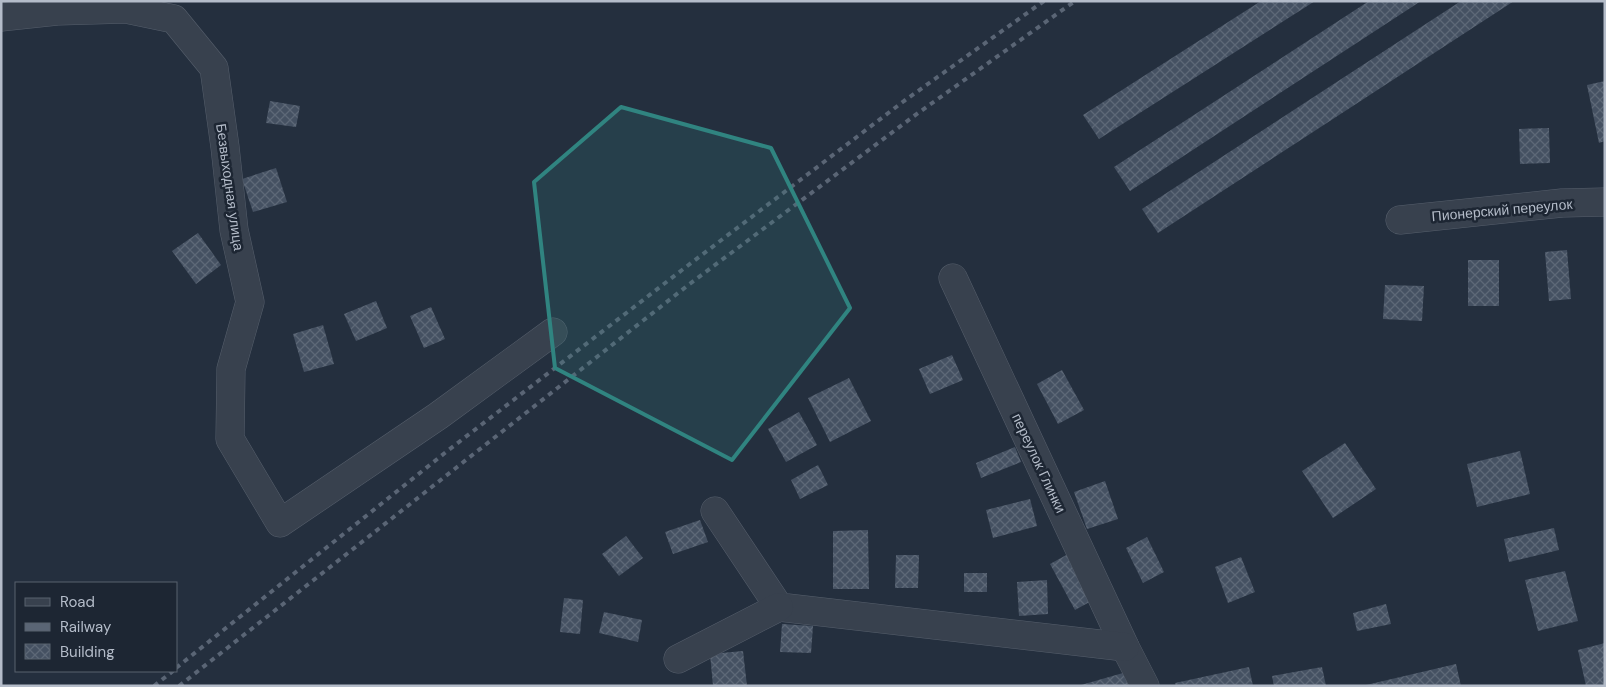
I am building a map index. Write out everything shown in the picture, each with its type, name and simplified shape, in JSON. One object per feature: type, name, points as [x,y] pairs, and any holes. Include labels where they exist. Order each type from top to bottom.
[{"type":"street","name":"Безвыходная улица","points":[[1,17],[57,11],[126,9],[174,19],[214,68],[234,230],[250,302],[231,369],[230,439],[280,523],[438,416],[553,332]]},
{"type":"street","name":"Пионерский переулок","points":[[1400,220],[1562,203],[1605,202]]},
{"type":"street","name":"переулок Глинки","points":[[953,278],[1145,686]]},
{"type":"street","points":[[716,511],[780,607]]},
{"type":"street","points":[[678,659],[780,607],[1125,647]]},
{"type":"highlighted area","points":[[621,107],[771,148],[850,308],[732,460],[555,368],[534,182]]},
{"type":"building","points":[[1261,1],[1315,1],[1099,139],[1083,115]]},
{"type":"building","points":[[1369,1],[1421,1],[1130,191],[1114,167]]},
{"type":"building","points":[[1461,1],[1514,1],[1158,233],[1142,209]]},
{"type":"building","points":[[1605,81],[1605,141],[1599,143],[1587,85]]},
{"type":"building","points":[[270,101],[300,106],[296,127],[266,123]]},
{"type":"building","points":[[1549,128],[1550,163],[1520,164],[1519,129]]},
{"type":"building","points":[[276,168],[287,202],[253,212],[242,179]]},
{"type":"building","points":[[198,233],[221,265],[196,284],[172,251]]},
{"type":"building","points":[[1567,250],[1571,299],[1549,301],[1545,252]]},
{"type":"building","points":[[1468,260],[1499,260],[1499,306],[1468,306]]},
{"type":"building","points":[[1385,285],[1424,286],[1422,321],[1383,319]]},
{"type":"building","points":[[376,301],[387,328],[356,341],[344,314]]},
{"type":"building","points":[[431,307],[445,339],[424,348],[410,316]]},
{"type":"building","points":[[323,325],[334,364],[304,372],[293,334]]},
{"type":"building","points":[[952,355],[963,380],[930,394],[919,369]]},
{"type":"building","points":[[1062,370],[1084,410],[1058,424],[1037,384]]},
{"type":"building","points":[[849,378],[871,421],[830,442],[808,398]]},
{"type":"building","points":[[799,412],[817,445],[786,462],[768,429]]},
{"type":"building","points":[[1345,443],[1376,489],[1333,518],[1302,471]]},
{"type":"building","points":[[1015,447],[1021,462],[981,478],[976,463]]},
{"type":"building","points":[[1520,451],[1530,494],[1477,507],[1467,464]]},
{"type":"building","points":[[818,465],[828,485],[800,499],[791,480]]},
{"type":"building","points":[[1105,481],[1118,519],[1087,529],[1074,492]]},
{"type":"building","points":[[1030,499],[1037,526],[993,538],[986,510]]},
{"type":"building","points":[[700,520],[708,542],[673,554],[665,532]]},
{"type":"building","points":[[1554,528],[1559,550],[1509,562],[1504,539]]},
{"type":"building","points":[[868,530],[869,589],[833,589],[833,531]]},
{"type":"building","points":[[626,536],[643,558],[619,576],[602,554]]},
{"type":"building","points":[[1147,537],[1164,572],[1143,583],[1126,548]]},
{"type":"building","points":[[1070,553],[1095,599],[1075,610],[1050,564]]},
{"type":"building","points":[[896,555],[919,555],[918,588],[895,588]]},
{"type":"building","points":[[1241,557],[1255,592],[1228,603],[1215,567]]},
{"type":"building","points":[[1565,571],[1578,621],[1538,631],[1525,580]]},
{"type":"building","points":[[964,573],[987,573],[987,592],[964,592]]},
{"type":"building","points":[[1047,580],[1048,614],[1019,616],[1017,582]]},
{"type":"building","points":[[564,598],[583,600],[580,634],[560,632]]},
{"type":"building","points":[[1386,604],[1391,624],[1357,631],[1353,613]]},
{"type":"building","points":[[604,612],[642,620],[638,642],[599,633]]},
{"type":"building","points":[[782,624],[813,626],[811,653],[780,652]]},
{"type":"building","points":[[1605,643],[1605,686],[1586,686],[1578,650]]},
{"type":"building","points":[[743,651],[747,686],[713,686],[710,654]]},
{"type":"building","points":[[1456,664],[1461,686],[1366,686],[1366,685]]},
{"type":"building","points":[[1249,667],[1253,686],[1176,686],[1175,683]]},
{"type":"building","points":[[1322,667],[1326,686],[1274,686],[1272,676]]},
{"type":"building","points":[[1130,671],[1134,686],[1081,686],[1081,685]]},
{"type":"railway","points":[[178,666],[446,452],[682,270],[904,101],[1044,1]]},
{"type":"railway","points":[[179,686],[687,286],[914,116],[1075,1]]},
{"type":"railway","points":[[154,686],[172,672]]}]
